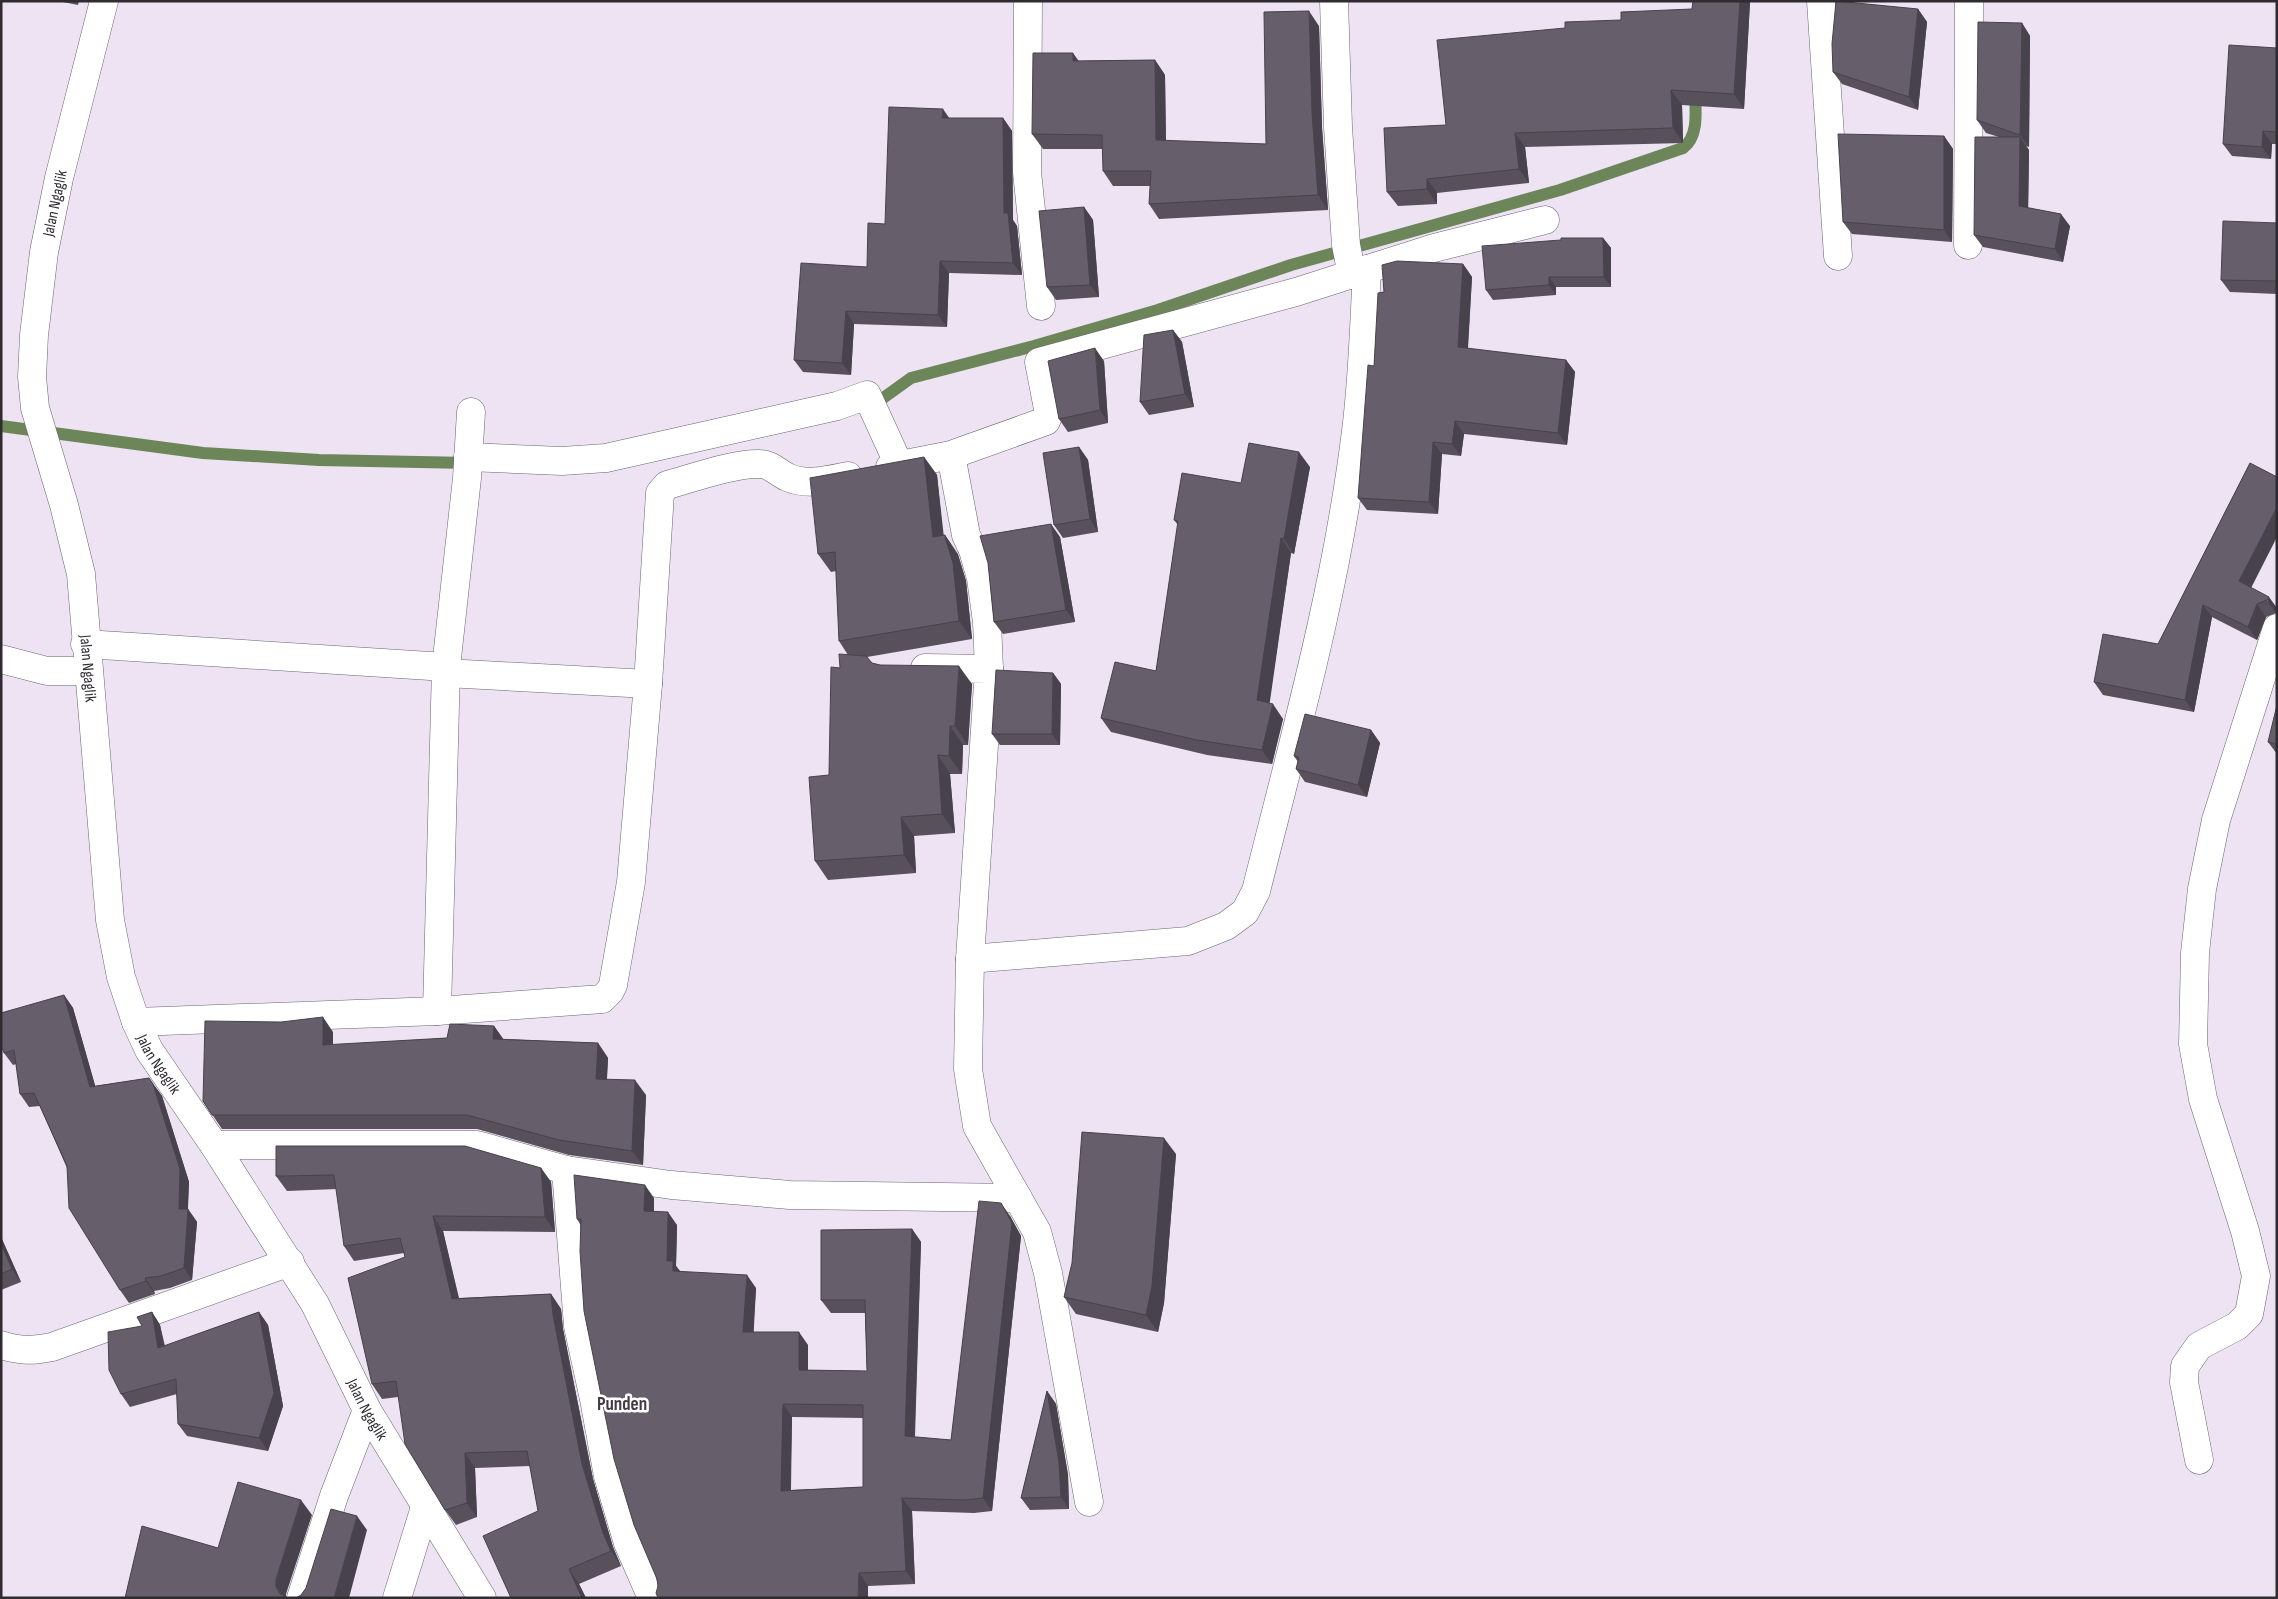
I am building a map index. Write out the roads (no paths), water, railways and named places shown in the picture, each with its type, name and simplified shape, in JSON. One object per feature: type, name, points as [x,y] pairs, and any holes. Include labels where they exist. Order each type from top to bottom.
[{"type":"street","name":"Jalan Ngaglik","points":[[104,1],[59,178],[44,252],[33,343],[32,377],[35,408],[64,504],[81,574],[85,644],[110,920],[121,977],[136,1022],[149,1050],[214,1145],[290,1262],[315,1304],[367,1410],[482,1598]]},
{"type":"street","points":[[1028,1],[1027,172],[1041,306]]},
{"type":"street","points":[[970,959],[1188,941],[1226,926],[1244,912],[1256,891],[1317,649],[1338,545],[1357,429],[1354,264],[1338,127],[1334,1]]},
{"type":"street","points":[[1821,1],[1838,256]]},
{"type":"street","points":[[1968,245],[1969,1]]},
{"type":"street","points":[[136,1022],[437,1011],[602,999],[610,991],[631,882],[648,684],[660,493],[667,485],[744,465],[762,463],[787,477],[800,481],[820,482],[951,455],[1046,422],[1049,414],[1039,362],[1296,292],[1354,264],[1434,248],[1545,220]]},
{"type":"street","points":[[467,465],[606,458],[836,406],[866,395],[899,465]]},
{"type":"street","points":[[437,1011],[446,670],[471,412]]},
{"type":"street","points":[[951,455],[966,534],[973,550],[980,578],[987,622],[989,668],[970,959],[968,1069],[977,1126],[1037,1232],[1048,1273],[1089,1502]]},
{"type":"street","points":[[2199,1460],[2184,1382],[2185,1366],[2198,1346],[2237,1326],[2249,1314],[2256,1276],[2245,1231],[2203,1099],[2193,1044],[2195,953],[2202,889],[2216,820],[2277,628]]},
{"type":"street","points":[[85,644],[648,684]]},
{"type":"street","points":[[1,659],[47,671],[88,671]]},
{"type":"street","points":[[903,668],[989,668]]},
{"type":"street","points":[[214,1145],[477,1145],[566,1170],[671,1185],[790,1194],[1018,1198]]},
{"type":"street","points":[[566,1170],[578,1326],[608,1476],[628,1543],[652,1598]]},
{"type":"street","points":[[1,1345],[20,1351],[34,1351],[52,1347],[290,1262]]},
{"type":"street","points":[[301,1598],[334,1496],[367,1410]]},
{"type":"street","points":[[397,1598],[426,1504]]},
{"type":"waterway","points":[[868,404],[879,401],[911,378],[1034,346],[1158,310],[1291,265],[1560,190],[1683,148],[1688,143],[1694,129],[1696,113],[1695,89]]},
{"type":"waterway","points":[[1,426],[203,453],[319,460],[469,463]]},
{"type":"district","name":"Punden","points":[[622,1403]]}]
